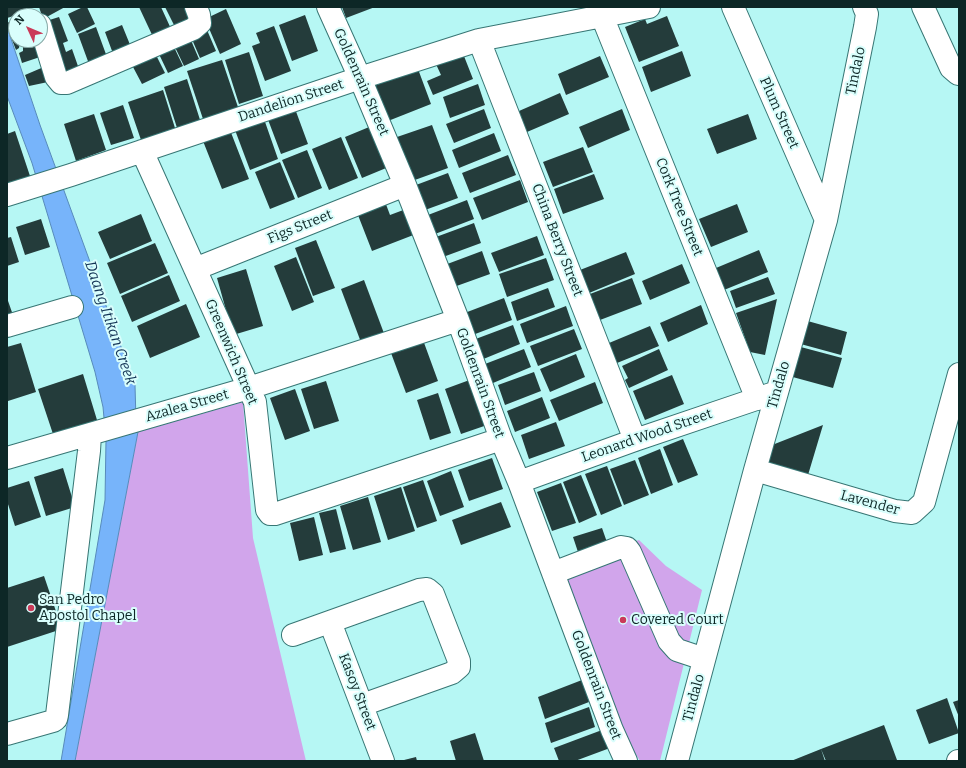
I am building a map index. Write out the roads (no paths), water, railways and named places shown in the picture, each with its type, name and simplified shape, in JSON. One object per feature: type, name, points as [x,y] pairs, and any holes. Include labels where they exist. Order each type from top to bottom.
[{"type":"street","points":[[47,48],[56,77],[61,83],[67,83],[193,29],[200,23],[196,7]]},
{"type":"street","name":"Goldenrain Street","points":[[328,7],[405,185],[458,320],[501,439],[519,482],[612,730],[626,761]]},
{"type":"street","name":"Dandelion Street","points":[[7,195],[479,40],[649,7]]},
{"type":"street","name":"Plum Street","points":[[733,7],[826,220]]},
{"type":"street","name":"Tindalo","points":[[677,761],[755,470],[766,396],[826,220],[865,27],[867,14],[864,7]]},
{"type":"street","points":[[923,7],[951,68],[958,74]]},
{"type":"street","name":"Cork Tree Street","points":[[602,16],[766,396]]},
{"type":"street","name":"China Berry Street","points":[[479,40],[635,440]]},
{"type":"street","name":"Greenwich Street","points":[[142,151],[255,402],[267,510],[270,514],[275,514],[501,439]]},
{"type":"street","name":"Figs Street","points":[[195,269],[405,185]]},
{"type":"street","points":[[7,326],[72,307]]},
{"type":"street","name":"Azalea Street","points":[[7,458],[249,388],[458,320]]},
{"type":"street","name":"Lavender","points":[[755,470],[895,511],[912,513],[924,502],[959,374]]},
{"type":"street","name":"Leonard Wood Street","points":[[519,482],[635,440],[766,396]]},
{"type":"street","points":[[7,734],[56,719],[87,467],[97,432]]},
{"type":"street","points":[[553,573],[621,547],[627,548],[669,641],[677,650],[704,659]]},
{"type":"street","points":[[293,635],[419,590],[427,588],[433,594],[459,661],[459,667],[452,673],[362,705]]},
{"type":"street","name":"Kasoy Street","points":[[330,622],[383,761]]},
{"type":"water","name":"Daang Itikan Creek","points":[[7,27],[8,48],[14,48],[40,125],[135,385],[136,421],[138,432],[75,761],[61,761],[105,500],[106,440],[103,407],[95,372],[32,163],[7,96]]},
{"type":"place","name":"San Pedro Apostol Chapel","points":[[31,608]]},
{"type":"place","name":"Covered Court","points":[[623,620]]}]
